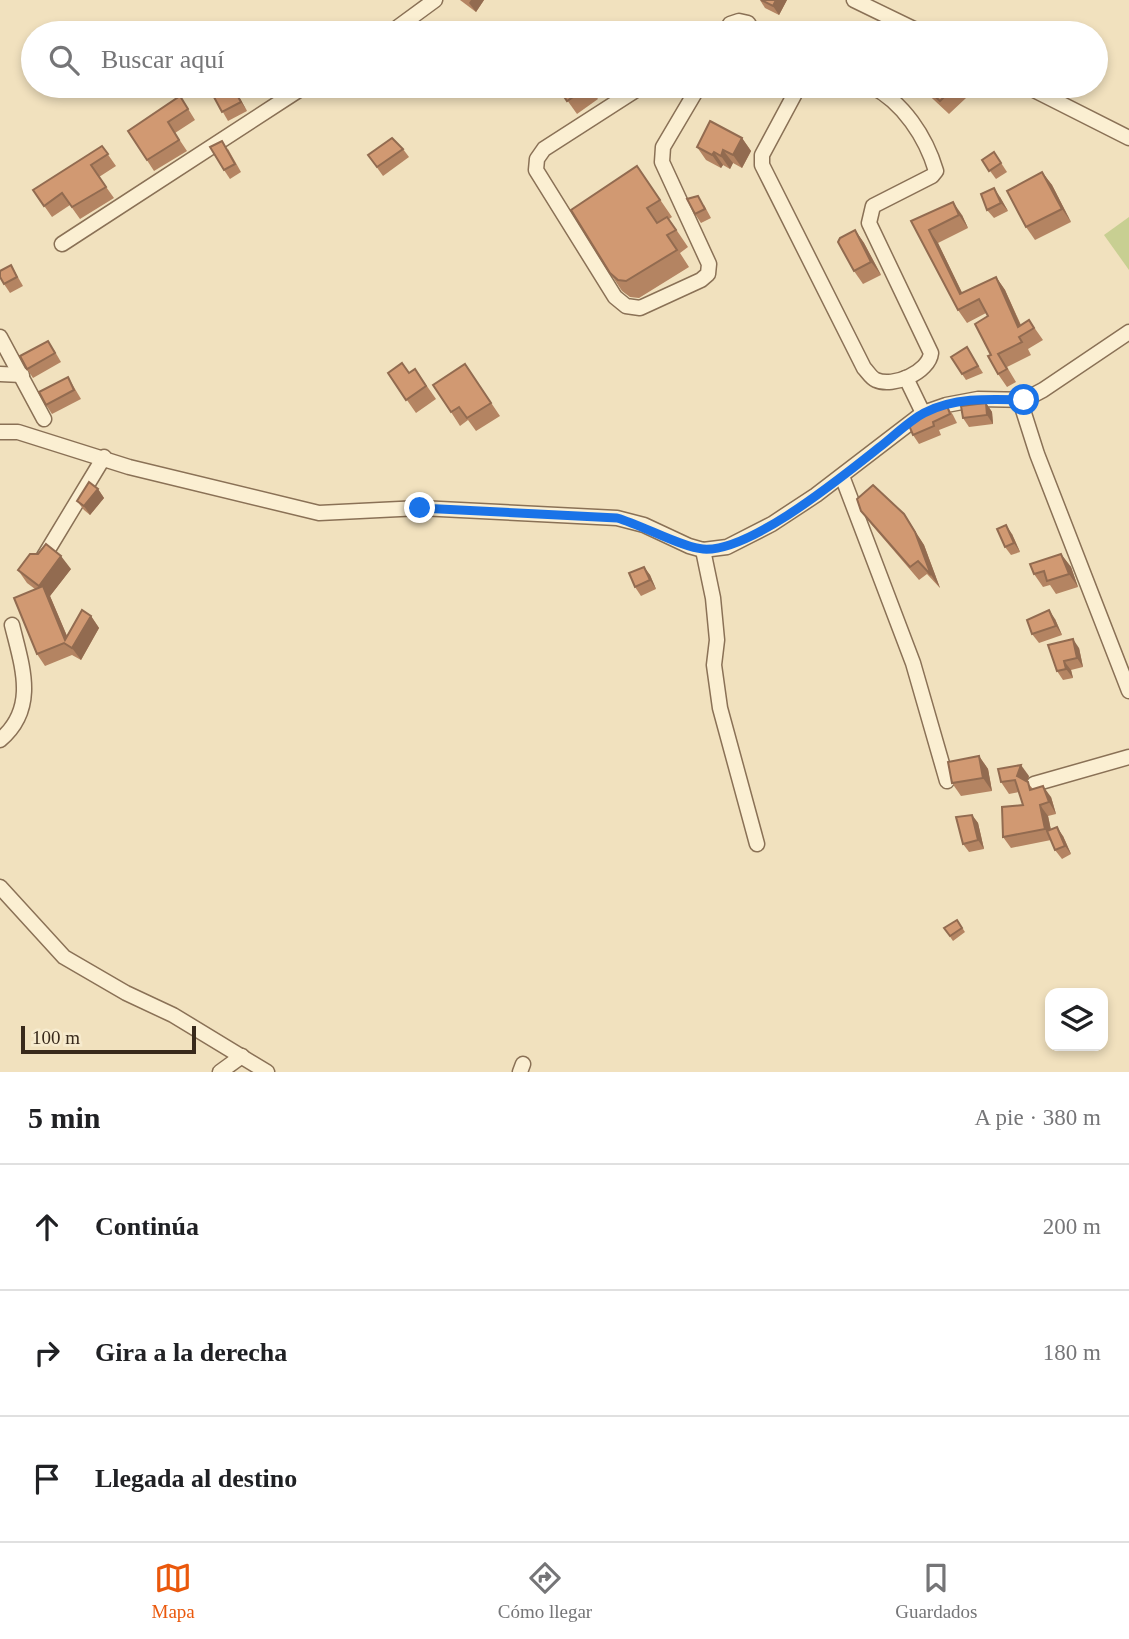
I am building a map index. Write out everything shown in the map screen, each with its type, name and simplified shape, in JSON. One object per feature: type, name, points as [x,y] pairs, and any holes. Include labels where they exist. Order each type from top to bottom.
[{"type":"street","points":[[406,21],[435,0]]},
{"type":"street","points":[[854,0],[897,21]]},
{"type":"street","points":[[62,244],[287,98]]},
{"type":"street","points":[[623,98],[544,149],[537,159],[536,170],[615,298],[640,308],[701,280],[708,274],[709,264],[662,162],[663,147],[689,98]]},
{"type":"street","points":[[792,98],[762,155],[762,165],[864,368],[874,380],[886,382],[906,378],[926,365],[931,353],[869,223],[869,214],[873,206],[932,176],[936,171],[911,121],[890,98]]},
{"type":"street","points":[[1050,98],[1129,138]]},
{"type":"street","points":[[0,432],[18,432],[129,467],[319,513],[420,508],[617,518],[703,550],[727,547],[772,524],[842,476],[923,414],[946,405],[978,399],[1024,400],[1129,332]]},
{"type":"street","points":[[0,337],[44,419]]},
{"type":"street","points":[[0,374],[22,375]]},
{"type":"street","points":[[906,378],[923,414]]},
{"type":"street","points":[[1024,400],[1023,410],[1037,454],[1129,691]]},
{"type":"street","points":[[43,558],[104,457]]},
{"type":"street","points":[[842,476],[913,663],[947,781]]},
{"type":"street","points":[[703,550],[713,598],[717,640],[714,665],[720,708],[757,844]]},
{"type":"street","points":[[0,740],[21,713],[27,687],[12,625]]},
{"type":"street","points":[[1034,784],[1129,757]]},
{"type":"street","points":[[0,887],[64,957],[267,1072]]},
{"type":"street","points":[[220,1072],[242,1056]]},
{"type":"green space","points":[[1129,217],[1129,270],[1104,235]]},
{"type":"building","points":[[761,0],[776,0],[773,6]]},
{"type":"building","points":[[177,98],[181,98],[188,109],[168,122],[179,140],[147,160],[128,131]]},
{"type":"building","points":[[214,98],[239,98],[241,102],[222,112]]},
{"type":"building","points":[[710,121],[742,138],[733,155],[723,150],[721,156],[714,152],[712,155],[697,147]]},
{"type":"building","points":[[392,138],[403,149],[377,167],[368,155]]},
{"type":"building","points":[[222,141],[235,164],[224,170],[210,147]]},
{"type":"building","points":[[102,146],[108,154],[91,165],[106,187],[72,207],[62,193],[44,206],[33,190]]},
{"type":"building","points":[[994,152],[1001,163],[989,171],[982,160]]},
{"type":"building","points":[[637,166],[660,200],[647,208],[657,223],[667,217],[676,230],[667,235],[677,250],[626,281],[618,280],[610,273],[571,210]]},
{"type":"building","points":[[1042,172],[1062,209],[1026,227],[1007,191]]},
{"type":"building","points":[[994,188],[1001,203],[987,210],[981,194]]},
{"type":"building","points":[[698,196],[705,209],[695,214],[687,199]]},
{"type":"building","points":[[953,202],[959,215],[929,230],[960,294],[996,277],[1018,327],[1029,320],[1034,328],[1019,337],[1022,342],[998,354],[1007,369],[998,374],[975,324],[988,316],[979,299],[958,310],[911,221]]},
{"type":"building","points":[[855,230],[871,262],[854,271],[838,242],[840,238]]},
{"type":"building","points":[[11,265],[17,277],[4,284],[0,271]]},
{"type":"building","points":[[48,341],[55,353],[27,369],[20,356]]},
{"type":"building","points":[[967,347],[978,366],[962,374],[951,357]]},
{"type":"building","points":[[402,363],[409,373],[415,369],[426,386],[406,400],[388,373]]},
{"type":"building","points":[[465,364],[491,403],[467,418],[459,407],[451,412],[433,385]]},
{"type":"building","points":[[68,377],[74,390],[46,405],[39,392]]},
{"type":"building","points":[[986,403],[987,415],[963,418],[961,406]]},
{"type":"building","points":[[947,406],[950,414],[933,422],[934,426],[913,435],[908,423],[926,412]]},
{"type":"building","points":[[89,482],[98,489],[84,506],[77,501]]},
{"type":"building","points":[[873,485],[904,514],[915,532],[931,575],[918,561],[910,567],[861,511],[857,499]]},
{"type":"building","points":[[1006,525],[1014,543],[1005,547],[997,529]]},
{"type":"building","points":[[46,544],[61,556],[39,586],[18,570],[30,554],[38,554]]},
{"type":"building","points":[[1061,554],[1069,574],[1047,581],[1044,571],[1034,574],[1030,564]]},
{"type":"building","points":[[644,567],[650,580],[635,587],[629,573]]},
{"type":"building","points":[[43,586],[65,640],[82,610],[91,616],[72,648],[64,643],[37,654],[14,598]]},
{"type":"building","points":[[1049,610],[1056,626],[1032,634],[1027,620]]},
{"type":"building","points":[[1073,639],[1077,658],[1064,661],[1066,669],[1057,671],[1048,645]]},
{"type":"building","points":[[979,756],[983,778],[952,783],[948,762]]},
{"type":"building","points":[[1021,765],[1017,776],[1028,782],[1030,790],[1043,786],[1049,802],[1040,805],[1045,829],[1003,837],[1002,807],[1023,805],[1015,780],[1001,782],[998,769]]},
{"type":"building","points":[[972,815],[978,840],[963,844],[956,817]]},
{"type":"building","points":[[1057,827],[1065,846],[1055,850],[1047,831]]},
{"type":"building","points":[[957,920],[962,928],[950,936],[944,928]]},
{"type":"route","points":[[420,508],[617,518],[703,550],[727,547],[772,524],[816,495],[923,414],[946,405],[978,399],[1024,400]]}]
